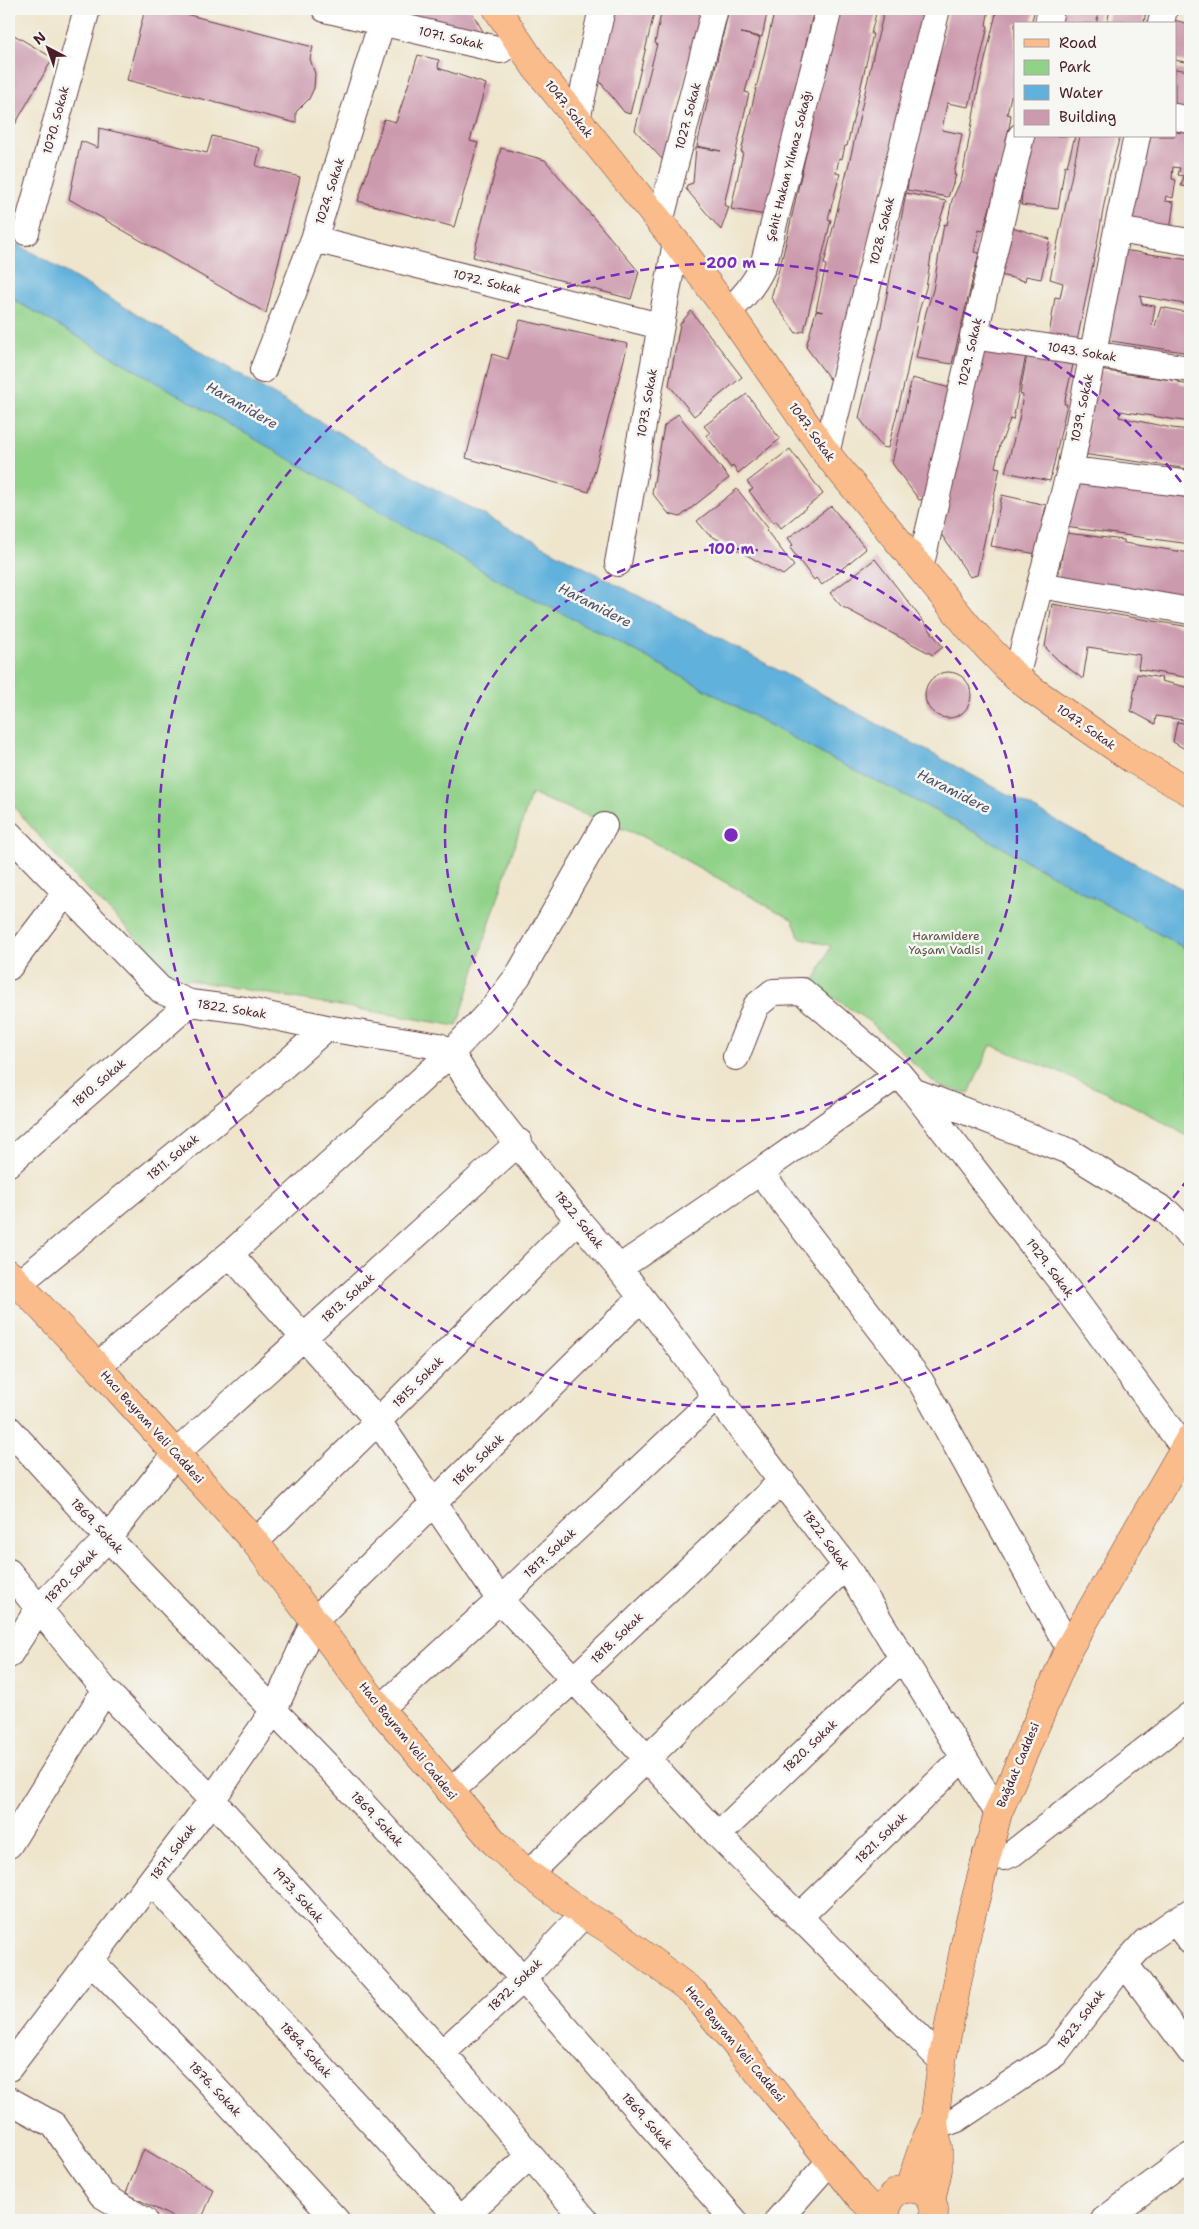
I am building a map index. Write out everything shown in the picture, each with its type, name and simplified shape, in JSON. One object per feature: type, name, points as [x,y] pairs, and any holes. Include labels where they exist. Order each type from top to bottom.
[{"type":"main road","name":"1047. Sokak","points":[[497,9],[516,39],[577,119],[668,232],[728,311],[826,453],[972,631],[1016,677],[1132,759],[1190,792]]},
{"type":"main road","name":"Hacı Bayram Veli Caddesi","points":[[14,1279],[97,1366],[255,1542],[380,1709],[494,1842],[528,1874],[613,1932],[694,1992],[867,2204],[887,2219]]},
{"type":"main road","name":"Bağdat Caddesi","points":[[925,2205],[923,2146],[934,2123],[942,2061],[968,1928],[998,1813],[1069,1648],[1185,1454]]},
{"type":"main road","name":"Hacı Bayram Veli Caddesi","points":[[836,2165],[925,2205]]},
{"type":"main road","points":[[887,2219],[886,2211],[892,2196],[925,2205]]},
{"type":"street","name":"1070. Sokak","points":[[26,232],[87,9]]},
{"type":"street","name":"1071. Sokak","points":[[325,9],[385,16],[501,50],[516,39]]},
{"type":"street","points":[[577,119],[602,9]]},
{"type":"street","name":"1027. Sokak","points":[[668,232],[715,9]]},
{"type":"street","name":"Şehit Hakan Yılmaz Sokağı","points":[[728,311],[743,299],[756,283],[763,266],[830,9]]},
{"type":"street","name":"1028. Sokak","points":[[826,453],[937,9]]},
{"type":"street","points":[[1049,22],[1052,9]]},
{"type":"street","points":[[1161,22],[1164,9]]},
{"type":"street","name":"1024. Sokak","points":[[263,370],[314,239],[385,16]]},
{"type":"street","points":[[1176,117],[1190,120]]},
{"type":"street","name":"1029. Sokak","points":[[920,568],[1021,138]]},
{"type":"street","name":"1039. Sokak","points":[[1016,677],[1070,470],[1137,138]]},
{"type":"street","points":[[1117,230],[1190,242]]},
{"type":"street","name":"1073. Sokak","points":[[618,563],[660,326],[668,232]]},
{"type":"street","name":"1072. Sokak","points":[[314,239],[660,326]]},
{"type":"street","name":"1043. Sokak","points":[[973,336],[1190,369]]},
{"type":"street","points":[[1070,470],[1190,484]]},
{"type":"street","points":[[1040,585],[1190,611]]},
{"type":"street","points":[[97,1366],[230,1254],[451,1053],[494,1008],[518,976],[604,826]]},
{"type":"street","name":"1822. Sokak","points":[[9,834],[162,990],[190,1003],[244,1010],[326,1028],[439,1046],[451,1053],[469,1082],[519,1142],[578,1220],[619,1268],[718,1395],[846,1566],[998,1813]]},
{"type":"street","points":[[9,967],[66,892]]},
{"type":"street","points":[[736,1057],[756,1006],[773,992],[802,991],[906,1082],[1068,1151],[1166,1212],[1190,1235]]},
{"type":"street","name":"1810. Sokak","points":[[9,1163],[190,1003]]},
{"type":"street","name":"1811. Sokak","points":[[14,1279],[281,1068],[326,1028]]},
{"type":"street","points":[[619,1268],[760,1172],[906,1082]]},
{"type":"street","name":"1929. Sokak","points":[[906,1082],[1066,1288],[1185,1454]]},
{"type":"street","name":"1813. Sokak","points":[[176,1453],[519,1142]]},
{"type":"street","points":[[760,1172],[920,1382],[1069,1648]]},
{"type":"street","name":"1815. Sokak","points":[[255,1542],[578,1220]]},
{"type":"street","points":[[230,1254],[378,1421],[500,1600],[718,1836],[942,2061]]},
{"type":"street","name":"1816. Sokak","points":[[314,1621],[641,1298]]},
{"type":"street","name":"1817. Sokak","points":[[380,1709],[500,1600],[718,1395]]},
{"type":"street","name":"1869. Sokak","points":[[9,1428],[108,1538],[345,1785],[523,1979],[734,2220]]},
{"type":"street","name":"1870. Sokak","points":[[9,1655],[39,1608],[108,1538],[176,1453]]},
{"type":"street","name":"1818. Sokak","points":[[450,1792],[574,1679],[782,1481]]},
{"type":"street","points":[[528,1874],[846,1566]]},
{"type":"street","name":"1973. Sokak","points":[[9,1572],[105,1690],[212,1800],[442,2053],[585,2220]]},
{"type":"street","name":"1871. Sokak","points":[[9,2068],[212,1800],[274,1710],[314,1621]]},
{"type":"street","name":"1820. Sokak","points":[[718,1836],[903,1657]]},
{"type":"street","points":[[9,1845],[105,1690]]},
{"type":"street","points":[[986,1855],[1004,1857],[1013,1853],[1190,1714]]},
{"type":"street","name":"1821. Sokak","points":[[798,1918],[963,1758]]},
{"type":"street","name":"1884. Sokak","points":[[151,1881],[460,2220]]},
{"type":"street","name":"1872. Sokak","points":[[442,2053],[523,1979],[584,1914]]},
{"type":"street","points":[[1182,1916],[1190,1941]]},
{"type":"street","name":"1823. Sokak","points":[[934,2123],[946,2123],[957,2120],[1055,2054],[1125,1964],[1145,1942],[1182,1916]]},
{"type":"street","name":"1876. Sokak","points":[[90,1960],[198,2070],[336,2220]]},
{"type":"street","points":[[1125,1964],[1190,2051]]},
{"type":"street","points":[[9,2100],[54,2125],[102,2195],[144,2220]]},
{"type":"street","points":[[460,2220],[530,2156]]},
{"type":"street","points":[[1104,2220],[1190,2156]]},
{"type":"street","points":[[778,2220],[836,2165]]},
{"type":"green space","name":"Haramidere Yaşam Vadisi","points":[[9,297],[511,586],[641,654],[824,755],[938,812],[1190,951],[1190,1138],[1117,1098],[991,1045],[969,1093],[938,1086],[870,1022],[813,984],[831,946],[799,937],[793,920],[644,837],[531,794],[457,1026],[178,978],[69,871],[9,801]]},
{"type":"water","name":"Haramidere","points":[[9,239],[433,488],[711,634],[1190,893],[1190,951],[938,812],[824,755],[641,654],[511,587],[9,297]]},
{"type":"building","points":[[145,9],[166,9],[313,47],[310,59],[315,74],[314,88],[309,99],[296,112],[296,123],[127,80]]},
{"type":"building","points":[[392,9],[470,9],[485,35],[391,13]]},
{"type":"building","points":[[613,9],[655,9],[630,114],[624,112],[598,79]]},
{"type":"building","points":[[662,9],[703,9],[663,160],[635,130],[657,44],[655,43]]},
{"type":"building","points":[[729,9],[768,9],[762,37],[741,33],[760,38],[745,92],[749,93],[724,205],[729,207],[721,230],[686,189],[687,185],[693,183],[696,147],[721,151],[697,146]]},
{"type":"building","points":[[775,9],[814,9],[766,215],[731,209],[743,152],[741,152]]},
{"type":"building","points":[[839,9],[877,9],[847,146],[845,146],[842,159],[839,158],[836,173],[840,174],[828,219],[831,220],[804,331],[796,333],[771,298],[783,255]]},
{"type":"building","points":[[887,9],[928,9],[832,382],[806,347],[816,311],[823,312],[816,310],[826,265],[824,264],[873,56],[884,12]]},
{"type":"building","points":[[949,9],[989,9],[986,25],[988,26],[969,107],[947,103],[942,130],[962,134],[954,175],[956,175],[948,197],[907,190],[911,164],[936,71]]},
{"type":"building","points":[[997,9],[1035,9],[1032,22],[1014,22],[1014,97],[1011,96],[1007,114],[1011,115],[1010,123],[996,187],[983,231],[979,230],[974,252],[979,253],[952,364],[916,358],[933,290],[944,224],[947,225],[952,200],[962,178],[978,90]]},
{"type":"building","points":[[1063,9],[1100,9],[1097,22],[1060,22]]},
{"type":"building","points":[[1110,9],[1146,9],[1144,22],[1107,22]]},
{"type":"building","points":[[1169,19],[1190,24],[1190,63],[1176,60],[1176,22],[1168,22]]},
{"type":"building","points":[[9,32],[53,58],[9,135]]},
{"type":"building","points":[[418,55],[439,60],[438,68],[486,84],[470,141],[478,143],[454,227],[358,201],[384,119],[396,122]]},
{"type":"building","points":[[1176,69],[1190,71],[1190,112],[1176,109]]},
{"type":"building","points":[[99,128],[207,153],[212,136],[260,148],[256,166],[300,177],[266,313],[69,199],[81,141],[98,148]]},
{"type":"building","points":[[1176,132],[1190,133],[1190,187],[1181,186],[1184,176],[1178,175],[1180,168],[1173,167],[1172,179],[1176,180],[1173,198],[1166,196],[1165,201],[1174,202],[1170,231],[1129,225],[1147,138],[1176,138]]},
{"type":"building","points":[[1034,138],[1074,138],[1067,166],[1065,165],[1058,209],[1021,205],[1023,181]]},
{"type":"building","points":[[1080,138],[1119,138],[1109,177],[1077,341],[1049,336],[1055,297],[1060,298],[1063,283],[1050,279]]},
{"type":"building","points":[[501,148],[545,160],[639,272],[631,299],[473,257]]},
{"type":"building","points":[[906,193],[946,201],[933,243],[926,288],[888,448],[882,447],[859,418],[881,326]]},
{"type":"building","points":[[1012,227],[1050,239],[1041,279],[1026,276],[1025,281],[1000,275]]},
{"type":"building","points":[[1123,250],[1190,260],[1190,305],[1140,296],[1142,304],[1155,306],[1152,325],[1155,326],[1161,307],[1190,313],[1190,353],[1104,340]]},
{"type":"building","points":[[691,311],[742,377],[694,416],[669,385],[680,324]]},
{"type":"building","points":[[520,320],[628,344],[589,492],[466,458],[492,354],[508,359]]},
{"type":"building","points":[[984,347],[1026,354],[1013,420],[1010,419],[1001,441],[995,467],[1000,468],[977,575],[970,577],[941,534]]},
{"type":"building","points":[[1027,355],[1073,365],[1064,404],[1067,404],[1050,481],[1005,472],[1019,420],[1023,395],[1020,394]]},
{"type":"building","points":[[1098,370],[1179,381],[1179,383],[1190,385],[1190,422],[1120,411],[1119,417],[1190,430],[1190,469],[1082,454]]},
{"type":"building","points":[[912,378],[950,388],[924,499],[919,500],[892,463]]},
{"type":"building","points":[[747,394],[780,439],[738,473],[733,465],[731,468],[706,435],[710,433],[704,426]]},
{"type":"building","points":[[678,414],[729,478],[680,517],[669,514],[652,493],[664,426]]},
{"type":"building","points":[[790,449],[823,494],[781,528],[776,521],[773,523],[749,491],[753,489],[747,482]]},
{"type":"building","points":[[1076,480],[1190,498],[1190,544],[1065,527]]},
{"type":"building","points":[[737,489],[768,528],[766,530],[794,566],[783,575],[708,534],[697,521]]},
{"type":"building","points":[[1002,495],[1046,505],[1037,554],[991,546]]},
{"type":"building","points":[[831,506],[866,549],[822,585],[816,578],[814,580],[790,548],[793,545],[788,538]]},
{"type":"building","points":[[1066,533],[1124,540],[1124,543],[1190,553],[1190,600],[1058,578]]},
{"type":"building","points":[[875,559],[943,647],[933,655],[841,606],[830,593]]},
{"type":"building","points":[[1052,604],[1190,627],[1190,678],[1138,669],[1140,655],[1088,647],[1083,679],[1059,661],[1045,647]]},
{"type":"building","points":[[948,672],[961,676],[967,682],[971,695],[967,708],[961,714],[948,718],[935,714],[929,708],[925,695],[929,682],[935,676]]},
{"type":"building","points":[[1137,674],[1162,678],[1161,681],[1190,688],[1190,721],[1156,716],[1155,724],[1131,711]]},
{"type":"building","points":[[1177,722],[1190,724],[1190,752],[1173,742]]},
{"type":"building","points":[[144,2149],[214,2190],[201,2220],[178,2220],[126,2193]]}]
